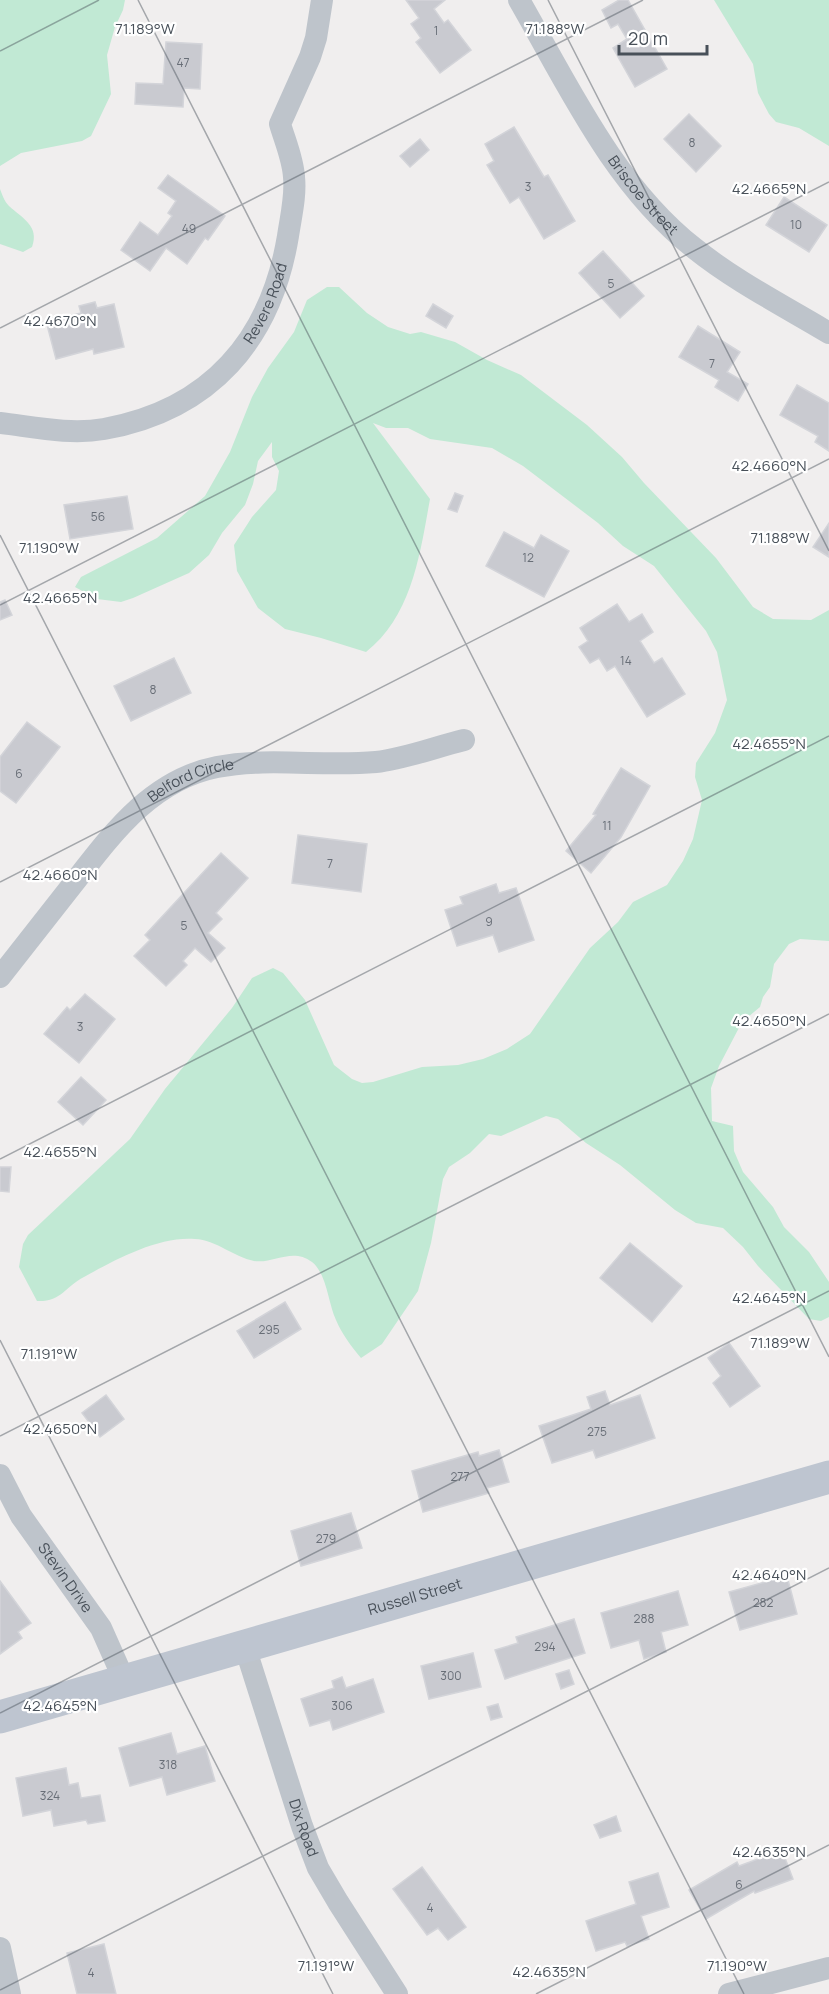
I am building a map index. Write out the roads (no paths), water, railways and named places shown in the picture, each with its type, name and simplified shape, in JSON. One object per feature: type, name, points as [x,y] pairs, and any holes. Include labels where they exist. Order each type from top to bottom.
[{"type":"street","name":"Revere Road","points":[[0,423],[74,430],[104,429],[172,406],[192,395],[240,355],[254,335],[270,303],[282,267],[293,203],[294,178],[290,155],[279,124],[310,57],[316,38],[322,0]]},
{"type":"street","name":"Briscoe Street","points":[[519,0],[604,146],[647,204],[676,233],[711,261],[829,333]]},
{"type":"street","name":"Belford Circle","points":[[0,977],[129,817],[145,801],[184,777],[233,765],[377,762],[464,740]]},
{"type":"street","name":"Stevin Drive","points":[[0,1475],[21,1516],[101,1628],[125,1682]]},
{"type":"street","name":"Russell Street","points":[[0,1717],[829,1477]]},
{"type":"street","name":"Dix Road","points":[[245,1647],[298,1817],[318,1868],[397,1994]]},
{"type":"street","points":[[0,1948],[10,1994]]},
{"type":"street","points":[[729,1994],[829,1968]]}]
